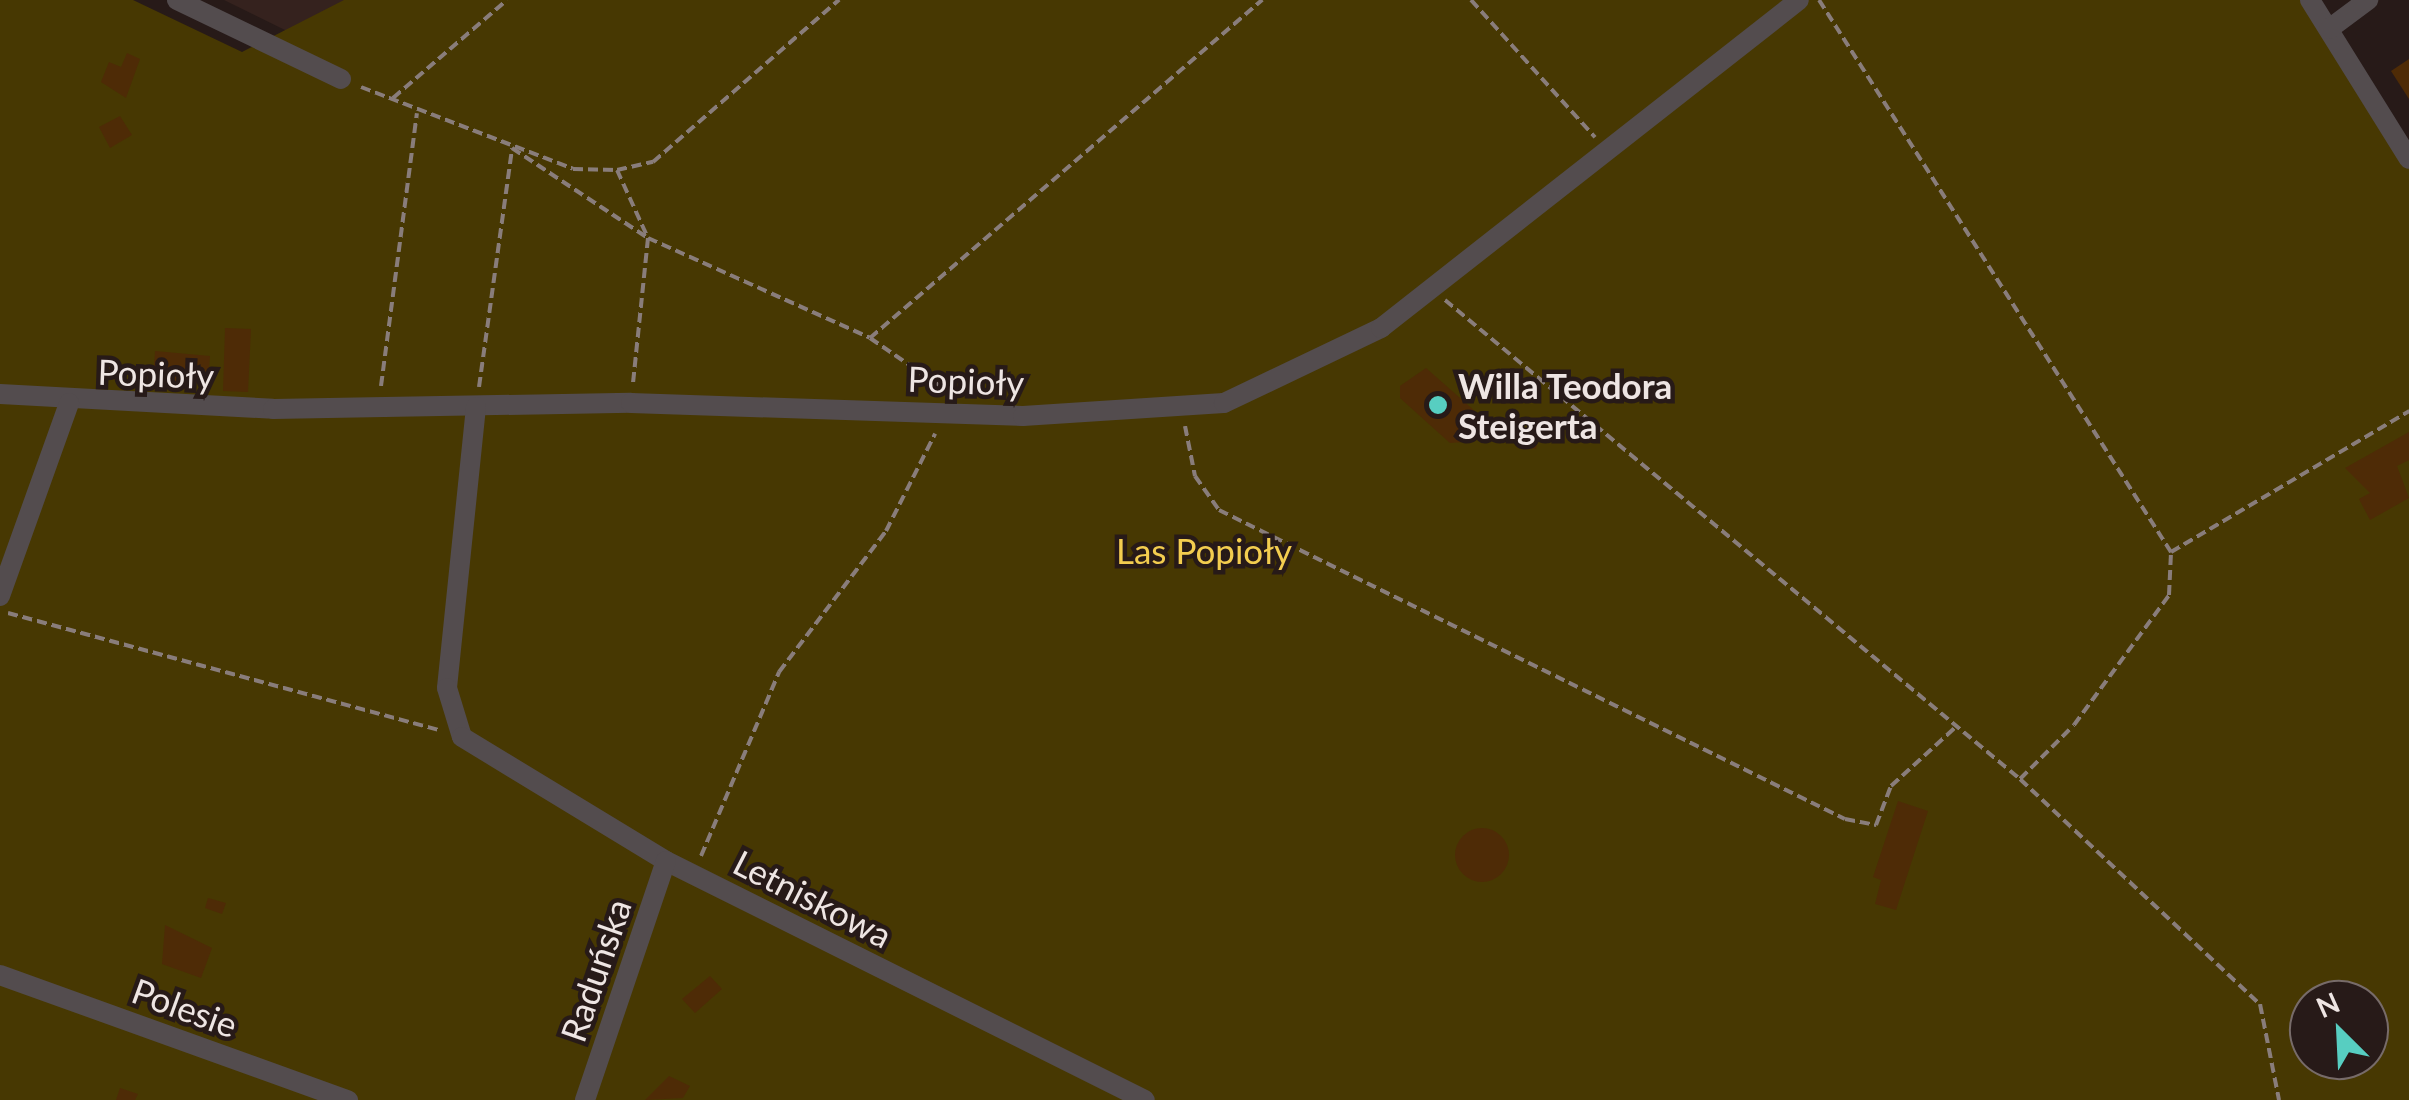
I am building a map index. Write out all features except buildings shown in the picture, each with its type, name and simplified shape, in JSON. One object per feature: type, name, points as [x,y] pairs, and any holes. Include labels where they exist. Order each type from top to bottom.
[{"type":"street","points":[[177,0],[342,79]]},
{"type":"street","name":"Popioły","points":[[0,394],[69,403],[476,407],[631,403],[979,413],[1182,411],[1306,370],[1430,288],[1799,0]]},
{"type":"street","points":[[2310,0],[2409,159]]},
{"type":"street","points":[[2329,29],[2368,0]]},
{"type":"street","points":[[0,596],[69,403]]},
{"type":"street","points":[[462,737],[447,688],[476,407]]},
{"type":"street","name":"Letniskowa","points":[[462,737],[666,860],[1144,1100]]},
{"type":"street","name":"Raduńska","points":[[584,1100],[666,860]]},
{"type":"street","name":"Polesie","points":[[0,976],[348,1100]]},
{"type":"path","points":[[391,99],[507,0]]},
{"type":"path","points":[[342,79],[574,169],[616,170],[654,162],[839,0]]},
{"type":"path","points":[[870,338],[1262,0]]},
{"type":"path","points":[[1471,0],[1608,152]]},
{"type":"path","points":[[1818,0],[2171,552],[2168,594],[2074,726],[2020,778]]},
{"type":"path","points":[[378,405],[418,110]]},
{"type":"path","points":[[512,148],[648,238],[870,338],[979,413]]},
{"type":"path","points":[[476,407],[512,148]]},
{"type":"path","points":[[616,170],[648,238],[631,403]]},
{"type":"path","points":[[1430,288],[2020,778],[2260,1004],[2279,1100]]},
{"type":"path","points":[[1182,411],[1196,476],[1220,510],[1845,819],[1876,825],[1891,786],[1957,726]]},
{"type":"path","points":[[2171,552],[2409,411]]},
{"type":"path","points":[[693,874],[778,672],[886,531],[946,412]]},
{"type":"path","points":[[0,611],[462,737]]},
{"type":"shaded area","points":[[224,0],[425,0],[354,64]]},
{"type":"green space","name":"Las Popioły","points":[[0,0],[133,0],[242,52],[344,0],[2317,0],[2409,143],[2409,1100],[0,1100]]},
{"type":"place","name":"Willa Teodora Steigerta","points":[[1438,405]]}]
